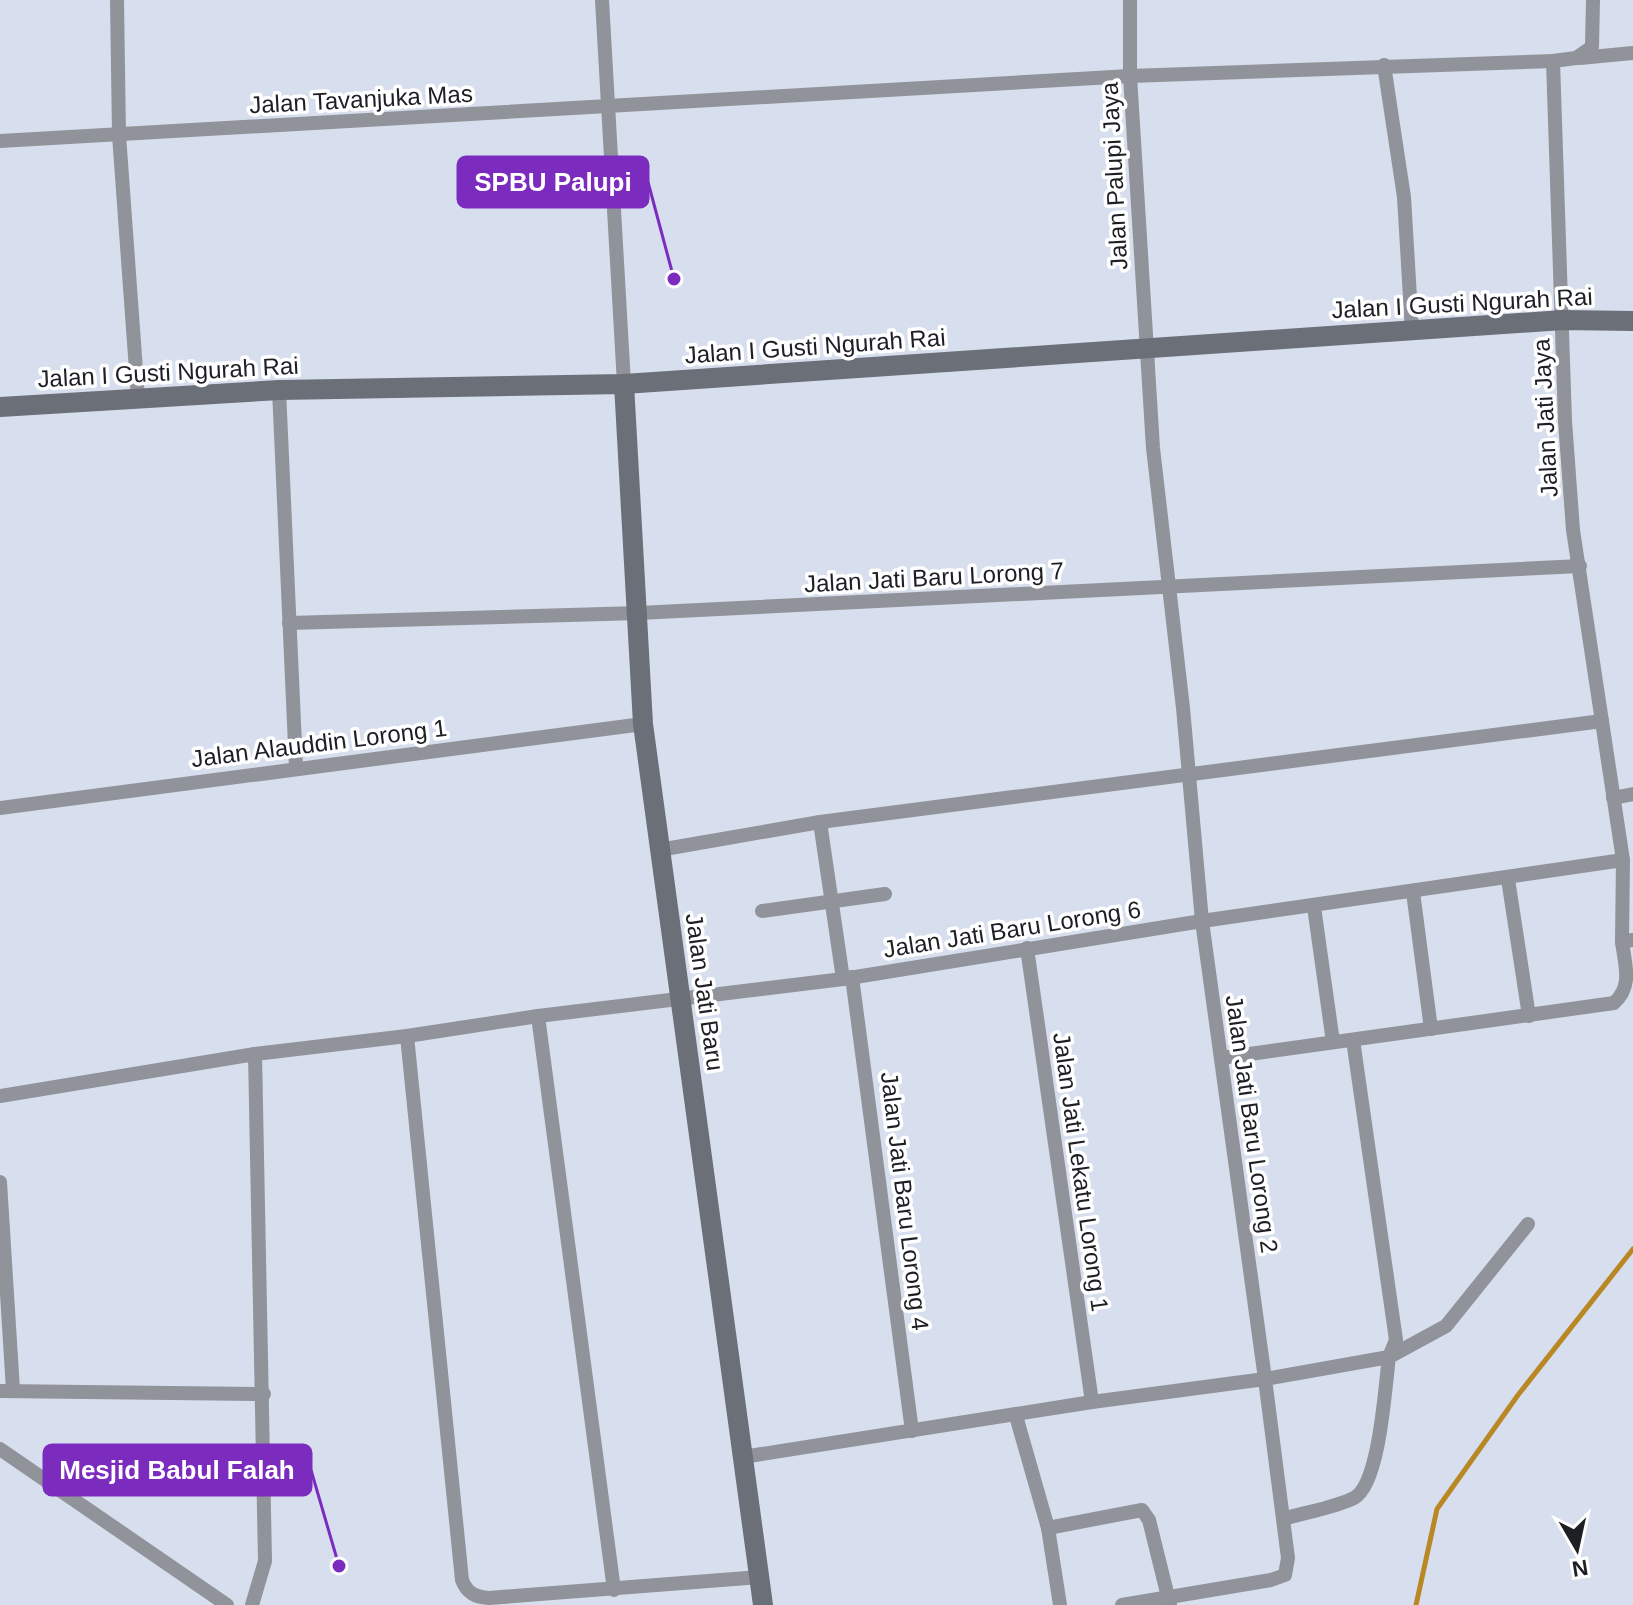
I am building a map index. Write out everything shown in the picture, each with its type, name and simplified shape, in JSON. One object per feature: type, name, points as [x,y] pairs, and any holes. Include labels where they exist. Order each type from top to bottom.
[{"type":"main road","name":"Jalan I Gusti Ngurah Rai","points":[[0,407],[279,390],[624,384],[1563,320],[1633,321]]},
{"type":"main road","name":"Jalan Jati Baru","points":[[624,384],[643,724],[763,1605]]},
{"type":"street","points":[[117,0],[119,135],[138,398]]},
{"type":"street","points":[[602,0],[624,384]]},
{"type":"street","name":"Jalan Palupi Jaya","points":[[1130,0],[1130,76],[1145,350]]},
{"type":"street","points":[[1576,58],[1592,47],[1593,0]]},
{"type":"street","points":[[1553,61],[1633,53]]},
{"type":"street","name":"Jalan Tavanjuka Mas","points":[[0,141],[1130,76],[1553,61]]},
{"type":"street","name":"Jalan Jati Jaya","points":[[1221,1058],[1614,1003],[1625,992],[1627,941],[1623,860],[1573,530],[1553,61]]},
{"type":"street","points":[[1384,65],[1404,197],[1412,331]]},
{"type":"street","name":"Jalan Jati Baru Lorong 2","points":[[1145,350],[1202,921],[1289,1568],[1285,1575],[1271,1580],[1170,1601]]},
{"type":"street","points":[[279,390],[296,767]]},
{"type":"street","name":"Jalan Jati Baru Lorong 7","points":[[289,623],[639,613],[1580,566]]},
{"type":"street","points":[[659,850],[820,822],[1602,721]]},
{"type":"street","name":"Jalan Alauddin Lorong 1","points":[[0,808],[643,724]]},
{"type":"street","points":[[1613,798],[1633,794]]},
{"type":"street","name":"Jalan Jati Baru Lorong 4","points":[[820,822],[848,978],[912,1431]]},
{"type":"street","name":"Jalan Jati Baru Lorong 6","points":[[0,1096],[255,1054],[848,978],[1202,921],[1623,860]]},
{"type":"street","points":[[1508,879],[1529,1016]]},
{"type":"street","points":[[1413,892],[1431,1029]]},
{"type":"street","points":[[762,911],[885,894]]},
{"type":"street","points":[[1314,907],[1333,1042]]},
{"type":"street","name":"Jalan Jati Lekatu Lorong 1","points":[[1027,948],[1092,1402]]},
{"type":"street","points":[[538,1016],[614,1590]]},
{"type":"street","points":[[407,1036],[462,1580],[472,1594],[489,1598],[760,1577]]},
{"type":"street","points":[[1283,1519],[1355,1497],[1365,1489],[1396,1332],[1353,1040]]},
{"type":"street","points":[[252,1605],[265,1561],[255,1054]]},
{"type":"street","points":[[0,1182],[7,1391],[264,1394]]},
{"type":"street","points":[[743,1457],[1092,1402],[1265,1379],[1389,1357],[1446,1326],[1528,1224]]},
{"type":"street","points":[[1016,1416],[1048,1528],[1060,1605]]},
{"type":"street","points":[[0,1449],[227,1605]]},
{"type":"street","points":[[1048,1528],[1142,1510],[1149,1520],[1170,1601],[1122,1605]]},
{"type":"waterway","points":[[1416,1605],[1437,1509],[1518,1395],[1633,1249]]},
{"type":"place","name":"SPBU Palupi","points":[[674,279]]},
{"type":"place","name":"Mesjid Babul Falah","points":[[339,1566]]}]
